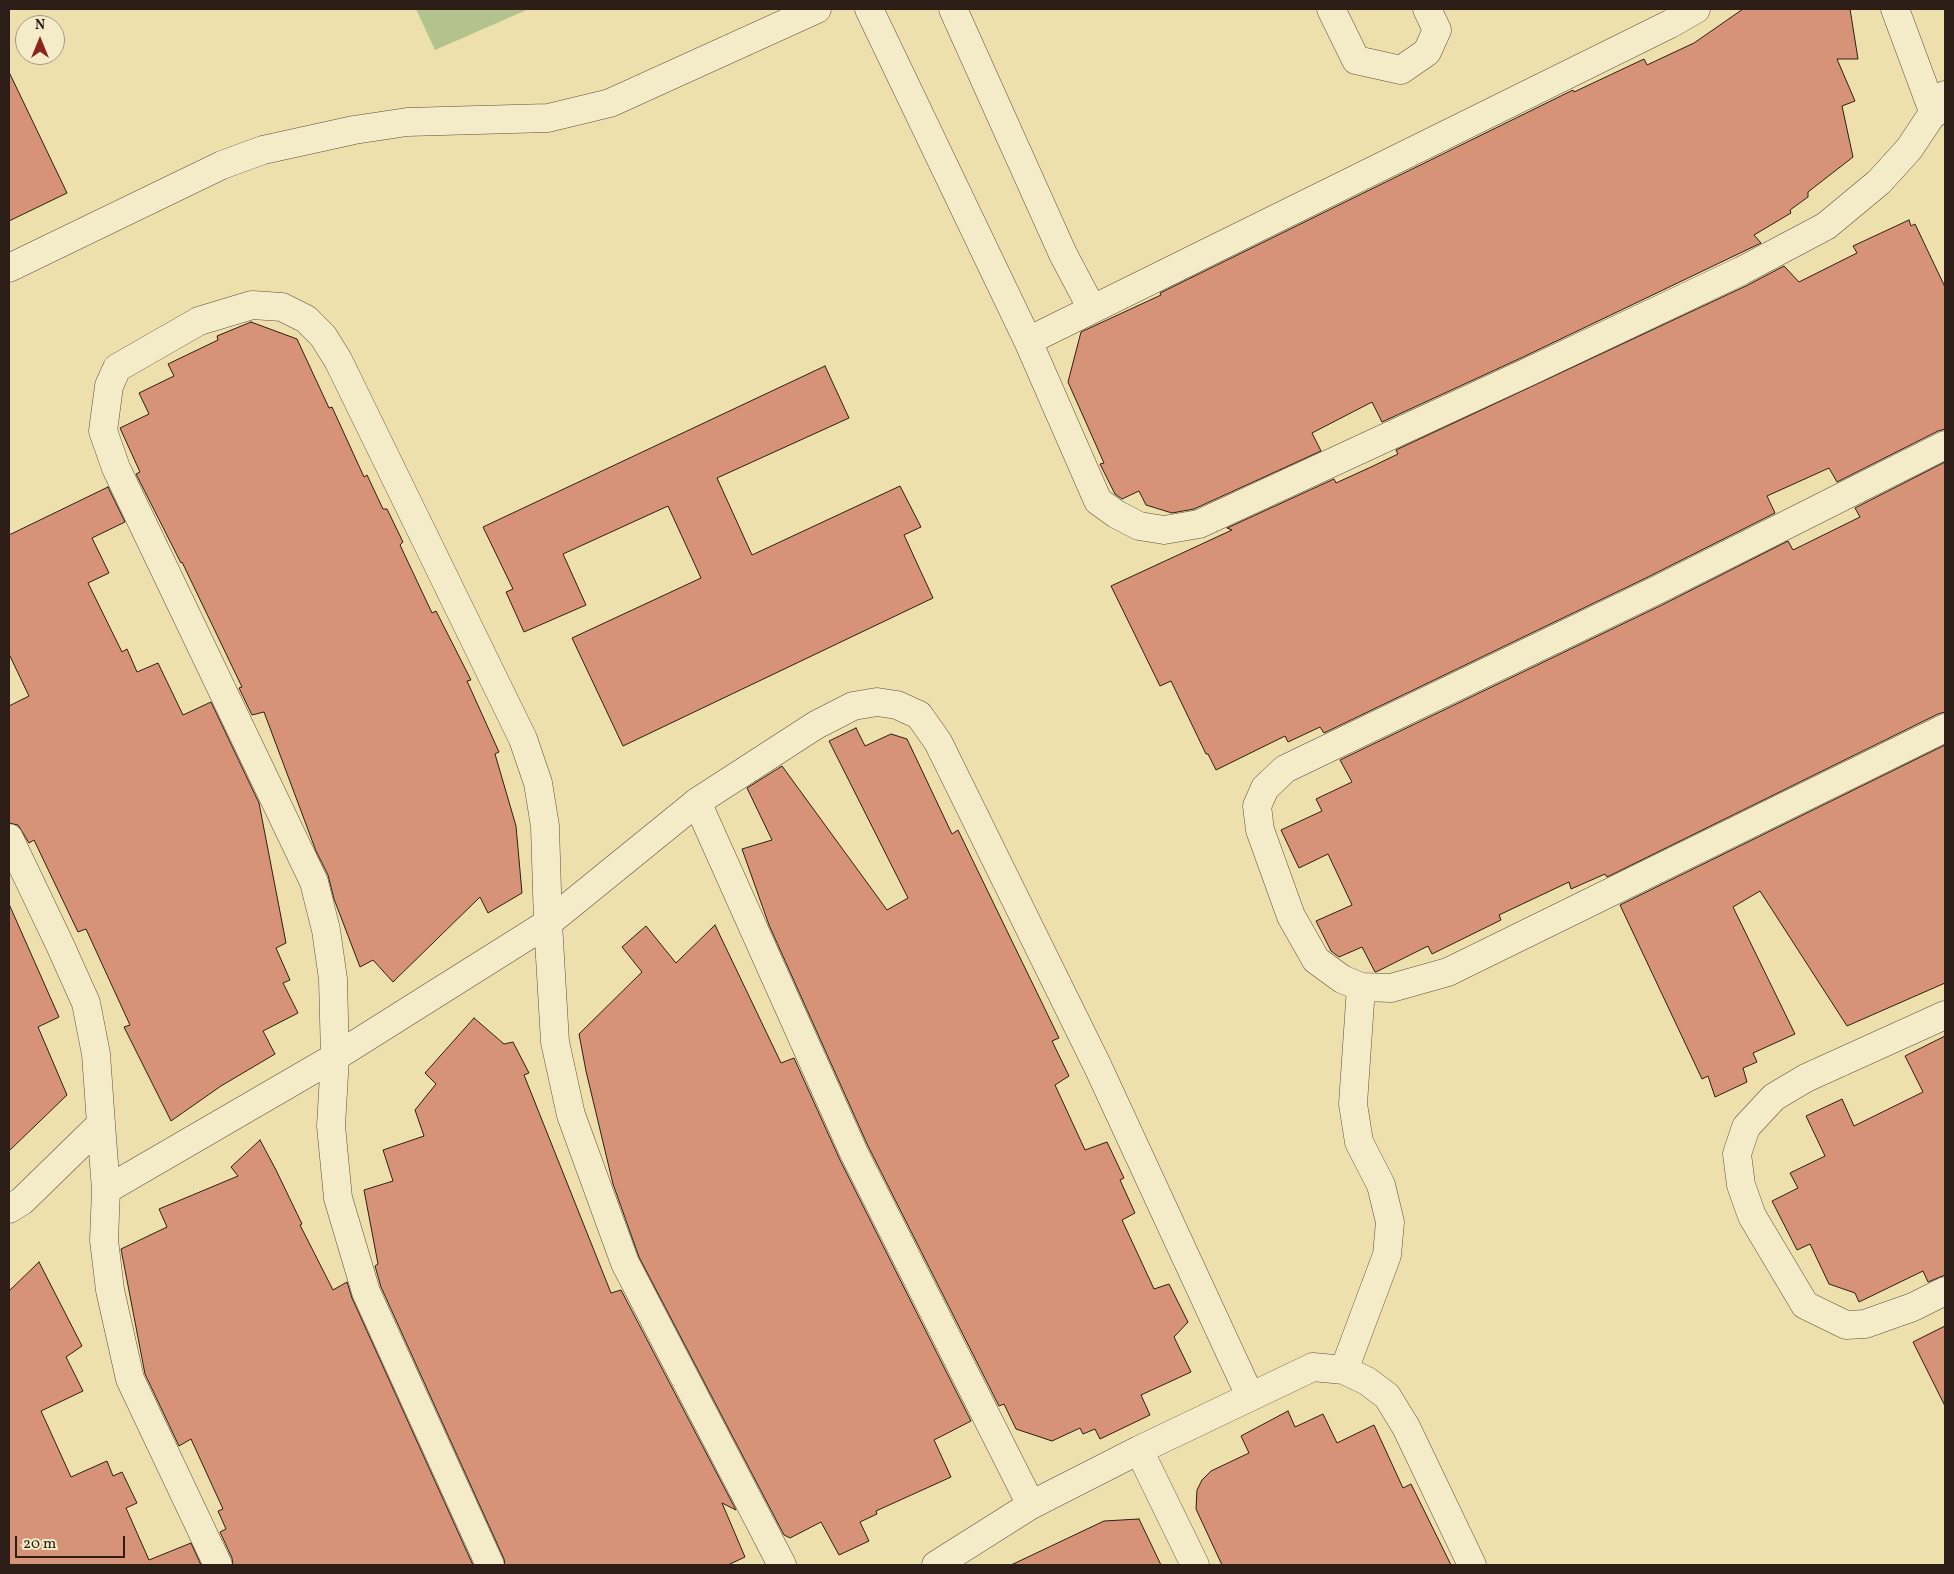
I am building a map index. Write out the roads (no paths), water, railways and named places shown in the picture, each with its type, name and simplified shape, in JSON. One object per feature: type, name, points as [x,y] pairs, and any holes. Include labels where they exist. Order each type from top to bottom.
[{"type":"street","points":[[9,268],[222,166],[263,150],[354,130],[407,122],[548,118],[610,103],[817,9]]},
{"type":"street","points":[[869,9],[1028,341],[1098,501],[1116,514],[1139,526],[1164,530],[1199,524],[1528,372],[1732,275],[1826,226],[1879,182],[1909,149],[1940,105],[1896,9]]},
{"type":"street","points":[[953,9],[1063,254],[1092,309]]},
{"type":"street","points":[[1331,9],[1356,60],[1402,70],[1427,52],[1437,30],[1428,9]]},
{"type":"street","points":[[1028,341],[1696,9]]},
{"type":"street","points":[[490,1565],[366,1292],[338,1198],[331,1126],[335,1058],[333,979],[326,930],[314,882],[116,468],[103,431],[108,386],[117,368],[200,321],[252,305],[282,307],[306,319],[323,336],[338,360],[524,739],[538,783],[545,826],[548,924],[555,1042],[571,1115],[625,1263],[782,1565]]},
{"type":"street","points":[[1945,444],[1655,590],[1285,769],[1265,788],[1256,806],[1260,830],[1290,916],[1316,960],[1342,979],[1361,987],[1391,988],[1448,972],[1945,728]]},
{"type":"street","points":[[106,1190],[335,1058],[548,924],[697,802],[816,725],[853,706],[877,702],[897,705],[919,716],[938,742],[1094,1058],[1250,1396]]},
{"type":"street","points":[[697,802],[854,1153],[1031,1505]]},
{"type":"street","points":[[9,838],[86,1003],[96,1054],[102,1124],[106,1190],[104,1240],[110,1290],[130,1380],[218,1565]]},
{"type":"street","points":[[1344,1370],[1387,1255],[1390,1222],[1381,1186],[1359,1142],[1353,1104],[1361,987]]},
{"type":"street","points":[[1945,1015],[1806,1078],[1774,1097],[1746,1127],[1737,1154],[1741,1186],[1752,1216],[1805,1305],[1846,1325],[1865,1324],[1913,1307],[1945,1291]]},
{"type":"street","points":[[9,1209],[22,1201],[102,1124]]},
{"type":"street","points":[[936,1565],[1031,1505],[1139,1450],[1313,1367],[1344,1370],[1367,1381],[1387,1396],[1406,1427],[1472,1565]]},
{"type":"street","points":[[1139,1450],[1195,1565]]}]
